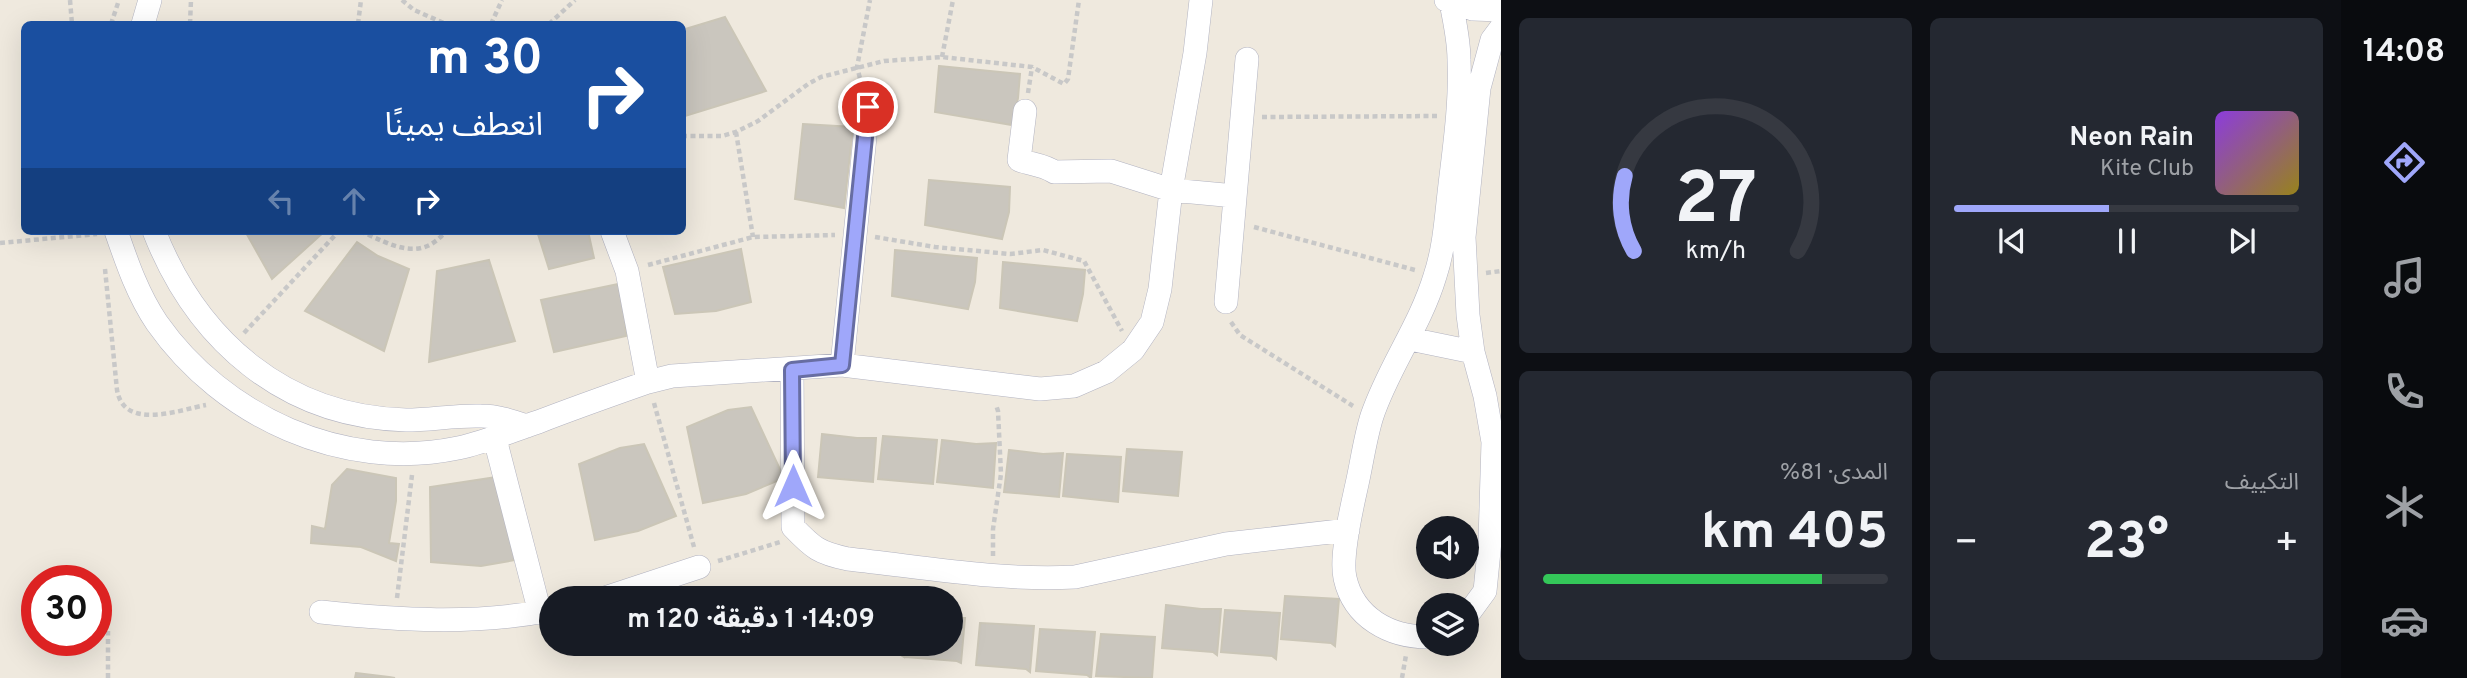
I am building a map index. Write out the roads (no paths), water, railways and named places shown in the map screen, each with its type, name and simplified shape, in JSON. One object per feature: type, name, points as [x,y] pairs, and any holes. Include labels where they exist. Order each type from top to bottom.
[{"type":"street","points":[[144,21],[150,0]]},
{"type":"street","points":[[117,235],[132,277],[156,321],[187,361],[256,415],[334,446],[375,452],[415,453],[455,449],[495,439],[648,382],[672,376],[842,365],[1040,389],[1074,386],[1106,372],[1133,350],[1152,322],[1160,289],[1171,190],[1195,53],[1201,0]]},
{"type":"street","points":[[1416,637],[1387,631],[1367,618],[1353,598],[1345,576],[1348,530],[1371,418],[1387,379],[1410,340],[1436,275],[1444,235],[1457,116],[1459,61],[1449,1],[1473,9],[1501,10]]},
{"type":"street","points":[[1479,599],[1485,591],[1495,543],[1493,442],[1474,352],[1464,276],[1464,237],[1479,88],[1492,40],[1501,28]]},
{"type":"street","points":[[1226,302],[1247,59]]},
{"type":"street","points":[[842,365],[868,107]]},
{"type":"street","points":[[1025,111],[1019,160],[1048,167],[1054,172],[1111,171],[1171,190],[1235,196]]},
{"type":"street","points":[[156,235],[167,264],[187,299],[212,331],[277,384],[315,403],[360,417],[407,420],[481,416],[505,419],[527,426]]},
{"type":"street","points":[[614,235],[627,271],[648,382]]},
{"type":"street","points":[[1410,340],[1474,352]]},
{"type":"street","points":[[202,374],[229,347]]},
{"type":"street","points":[[792,370],[793,527],[825,554],[992,575],[1075,577],[1226,544],[1348,530]]},
{"type":"street","points":[[302,435],[315,403]]},
{"type":"street","points":[[495,439],[539,588]]},
{"type":"street","points":[[640,586],[699,566]]},
{"type":"street","points":[[321,612],[394,620],[467,620],[539,613]]}]
